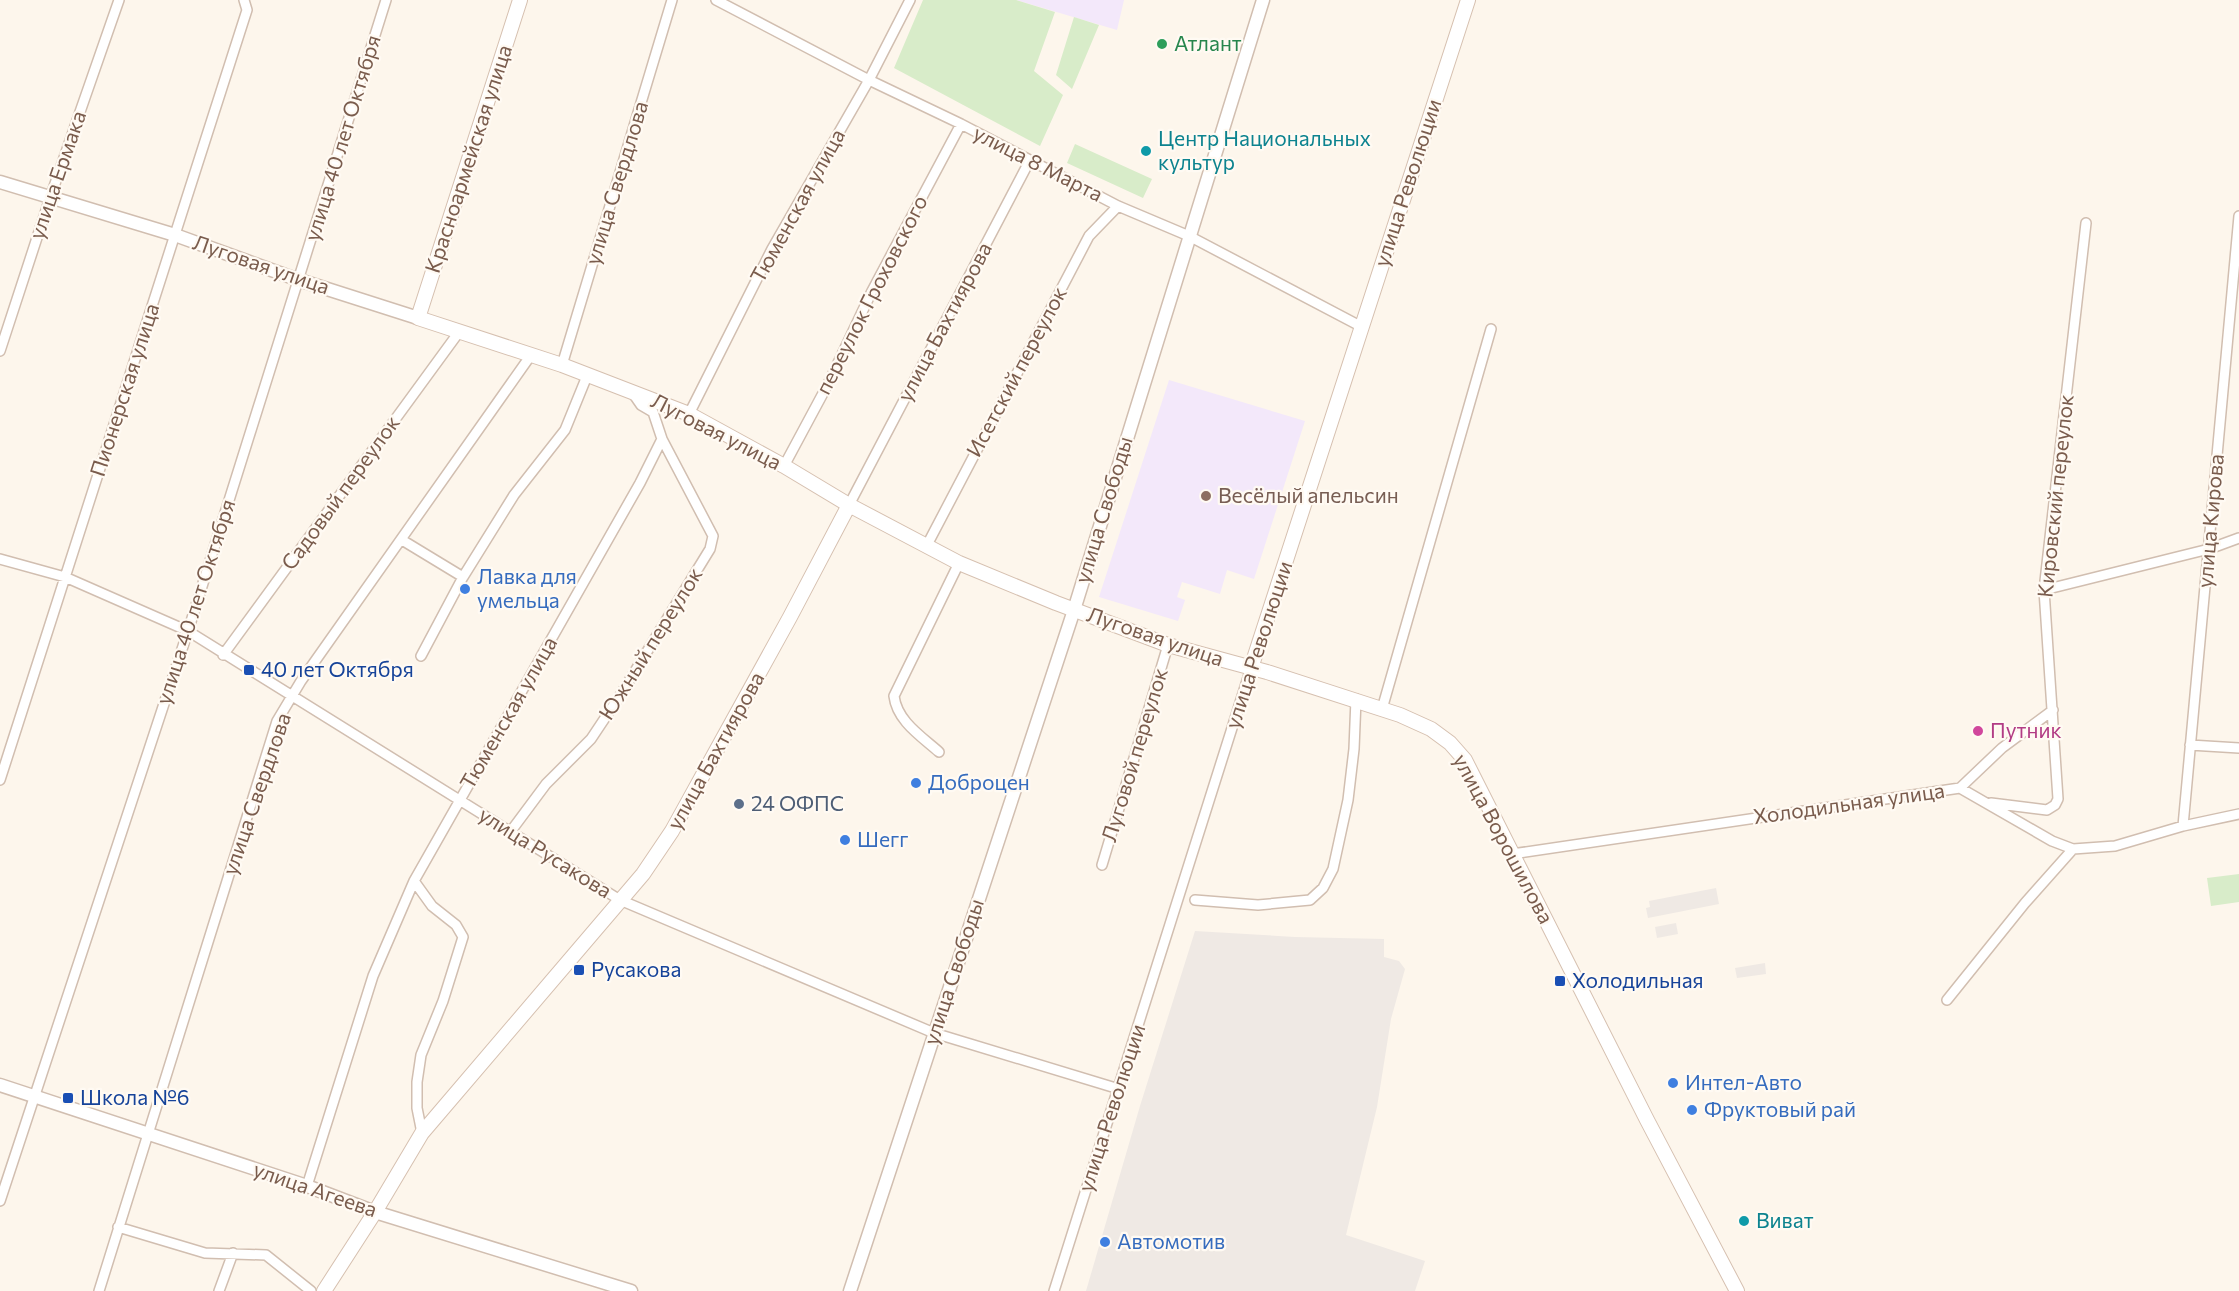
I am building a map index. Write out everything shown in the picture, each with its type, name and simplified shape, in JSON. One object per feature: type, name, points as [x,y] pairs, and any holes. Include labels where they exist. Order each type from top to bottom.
[{"type":"main road","name":"Красноармейская улица","points":[[418,318],[520,0]]},
{"type":"main road","name":"улица Революции","points":[[1251,668],[1468,0]]},
{"type":"main road","name":"Луговая улица","points":[[418,318],[562,365],[689,414],[926,547],[1074,610],[1168,645],[1356,699],[1382,709]]},
{"type":"main road","name":"улица Бахтиярова","points":[[324,1291],[422,1133],[643,874],[672,831],[849,505]]},
{"type":"main road","name":"улица Ворошилова","points":[[1382,709],[1431,729],[1450,743],[1465,760],[1647,1120],[1737,1291]]},
{"type":"street","name":"улица Ермака","points":[[0,351],[119,0]]},
{"type":"street","name":"Пионерская улица","points":[[0,780],[247,9],[244,0]]},
{"type":"street","name":"улица 40 лет Октября","points":[[0,1202],[188,632],[386,0]]},
{"type":"street","name":"улица Свердлова","points":[[562,365],[672,0]]},
{"type":"street","name":"улица 8 Марта","points":[[716,0],[1118,206],[1189,236],[1362,327]]},
{"type":"street","name":"Тюменская улица","points":[[689,414],[772,249],[869,80],[910,0]]},
{"type":"street","name":"улица Свободы","points":[[850,1291],[1074,610],[1263,0]]},
{"type":"street","name":"переулок Гроховского","points":[[784,466],[828,384],[872,291],[960,124]]},
{"type":"street","name":"улица Бахтиярова","points":[[849,505],[1030,160]]},
{"type":"street","name":"Луговая улица","points":[[0,182],[175,235],[299,280],[418,318]]},
{"type":"street","name":"Исетский переулок","points":[[926,547],[1089,236],[1118,206]]},
{"type":"street","name":"улица Кирова","points":[[2183,826],[2239,216]]},
{"type":"street","name":"Кировский переулок","points":[[1986,803],[2047,810],[2055,805],[2058,799],[2044,590],[2086,223]]},
{"type":"street","points":[[1382,709],[1491,329]]},
{"type":"street","name":"Садовый переулок","points":[[223,655],[459,332]]},
{"type":"street","name":"улица Свердлова","points":[[99,1291],[277,721],[292,696],[531,355]]},
{"type":"street","points":[[421,657],[463,577],[514,495],[565,430],[587,376]]},
{"type":"street","points":[[632,391],[641,405],[653,412],[662,439]]},
{"type":"street","name":"Тюменская улица","points":[[307,1186],[373,976],[414,881],[640,483],[662,439]]},
{"type":"street","name":"Южный переулок","points":[[511,831],[546,784],[591,739],[627,685],[710,549],[713,536],[662,439]]},
{"type":"street","points":[[2044,590],[2209,549],[2239,537]]},
{"type":"street","points":[[402,540],[463,577]]},
{"type":"street","name":"улица Русакова","points":[[0,559],[65,577],[188,632],[620,900],[934,1033],[1119,1089]]},
{"type":"street","points":[[939,752],[901,717],[896,708],[894,696],[959,563]]},
{"type":"street","name":"Луговой переулок","points":[[1102,865],[1168,645]]},
{"type":"street","name":"улица Революции","points":[[1054,1291],[1251,668]]},
{"type":"street","points":[[1195,900],[1258,905],[1310,900],[1323,888],[1333,869],[1348,800],[1354,749],[1356,699]]},
{"type":"street","points":[[1960,788],[2002,748],[2053,710]]},
{"type":"street","points":[[2190,746],[2239,748]]},
{"type":"street","name":"Холодильная улица","points":[[1512,854],[1960,788],[2052,841],[2073,849],[2115,846],[2183,826],[2239,814]]},
{"type":"street","points":[[1947,1000],[2025,903],[2073,849]]},
{"type":"street","points":[[414,881],[432,906],[456,925],[463,937],[443,1001],[422,1055],[417,1082],[417,1107],[422,1133]]},
{"type":"street","name":"улица Агеева","points":[[0,1085],[307,1186],[375,1212],[605,1287],[631,1291]]},
{"type":"street","points":[[118,1227],[205,1252],[266,1255],[311,1291]]},
{"type":"street","points":[[219,1291],[233,1253]]},
{"type":"shaded area","points":[[1016,0],[1124,0],[1117,30]]},
{"type":"shaded area","name":"Весёлый апельсин","points":[[1169,380],[1305,421],[1254,579],[1227,570],[1220,594],[1182,582],[1177,597],[1185,600],[1178,621],[1099,597]]},
{"type":"shaded area","points":[[1716,888],[1719,904],[1648,918],[1646,908],[1650,907],[1649,901]]},
{"type":"shaded area","points":[[1676,923],[1678,934],[1657,938],[1655,927]]},
{"type":"shaded area","points":[[1195,931],[1384,939],[1384,957],[1399,961],[1405,969],[1391,1019],[1377,1107],[1346,1235],[1425,1261],[1415,1291],[1086,1291],[1140,1106]]},
{"type":"shaded area","points":[[1765,963],[1766,974],[1737,978],[1735,968]]},
{"type":"green space","points":[[923,0],[1016,0],[1055,12],[1034,71],[1063,95],[1040,146],[894,68]]},
{"type":"green space","points":[[1074,17],[1099,25],[1072,89],[1056,75]]},
{"type":"green space","points":[[1075,144],[1152,179],[1143,198],[1067,163]]},
{"type":"green space","points":[[2239,874],[2239,902],[2211,906],[2207,878]]},
{"type":"place","name":"Атлант","points":[[1162,44]]},
{"type":"place","name":"Центр Национальных культур","points":[[1146,151]]},
{"type":"place","name":"Весёлый апельсин","points":[[1206,496]]},
{"type":"place","name":"Лавка для умельца","points":[[465,589]]},
{"type":"place","name":"40 лет Октября","points":[[249,670]]},
{"type":"place","name":"Путник","points":[[1978,731]]},
{"type":"place","name":"Доброцен","points":[[916,783]]},
{"type":"place","name":"24 ОФПС","points":[[739,804]]},
{"type":"place","name":"Шегг","points":[[845,840]]},
{"type":"place","name":"Русакова","points":[[579,970]]},
{"type":"place","name":"Холодильная","points":[[1560,981]]},
{"type":"place","name":"Интел-Авто","points":[[1673,1083]]},
{"type":"place","name":"Школа №6","points":[[68,1098]]},
{"type":"place","name":"Фруктовый рай","points":[[1692,1110]]},
{"type":"place","name":"Виват","points":[[1744,1221]]},
{"type":"place","name":"Автомотив","points":[[1105,1242]]}]
